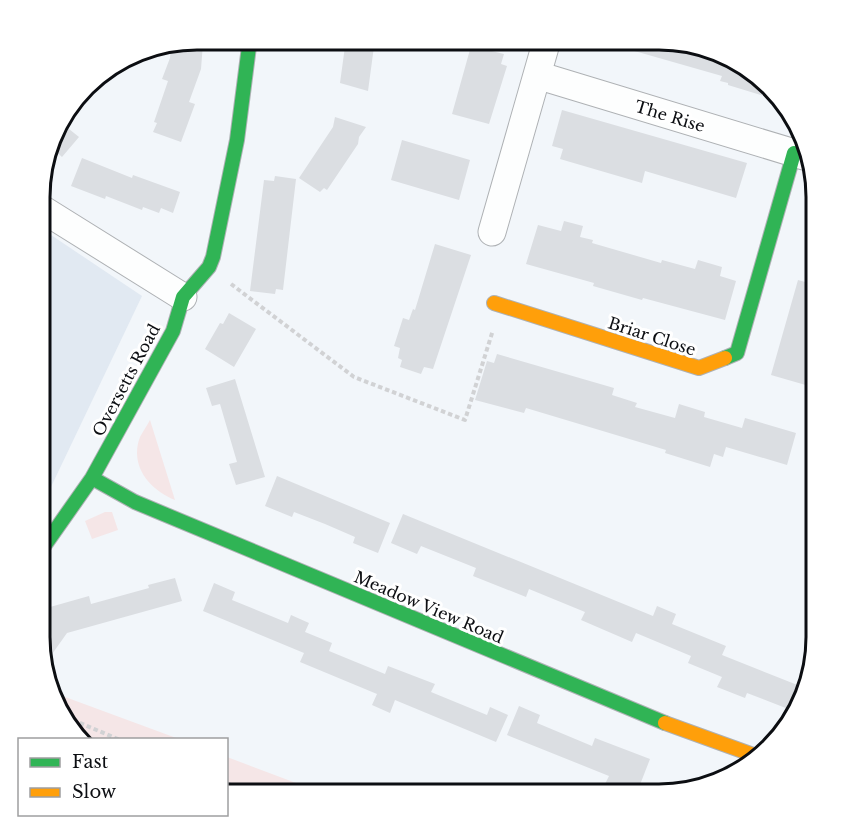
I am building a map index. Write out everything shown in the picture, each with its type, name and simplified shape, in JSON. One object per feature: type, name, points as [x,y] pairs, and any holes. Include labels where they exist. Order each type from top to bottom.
[{"type":"street","name":"Oversetts Road","points":[[50,538],[92,478],[173,331],[183,297],[209,267],[237,140],[249,50]]},
{"type":"street","points":[[492,232],[544,50]]},
{"type":"street","name":"The Rise","points":[[537,75],[799,155]]},
{"type":"street","name":"Briar Close","points":[[499,305],[699,368],[737,353],[799,155]]},
{"type":"street","points":[[50,214],[183,297]]},
{"type":"street","name":"Meadow View Road","points":[[92,478],[135,502],[651,718],[748,754]]},
{"type":"path","points":[[209,267],[354,377],[465,420],[499,305]]},
{"type":"path","points":[[76,721],[115,738]]},
{"type":"shaded area","points":[[50,234],[142,296],[50,489]]},
{"type":"shaded area","points":[[150,420],[175,500],[157,490],[150,483],[144,476],[137,458],[140,437]]},
{"type":"shaded area","points":[[105,512],[112,512],[118,530],[92,539],[85,521]]},
{"type":"shaded area","points":[[62,696],[176,738],[90,738],[69,711]]},
{"type":"shaded area","points":[[228,757],[299,784],[228,784]]},
{"type":"building","points":[[202,50],[201,69],[189,102],[195,104],[181,142],[153,132],[157,123],[154,122],[168,81],[162,79],[170,52]]},
{"type":"building","points":[[344,50],[374,50],[368,91],[340,83]]},
{"type":"building","points":[[470,50],[488,50],[504,54],[501,64],[507,66],[489,124],[452,114]]},
{"type":"building","points":[[631,50],[678,51],[706,57],[740,74],[765,96],[728,85],[720,81],[722,76]]},
{"type":"building","points":[[562,110],[747,163],[736,198],[645,171],[642,183],[560,159],[563,149],[552,146]]},
{"type":"building","points":[[335,117],[366,127],[359,137],[358,144],[327,190],[324,188],[320,192],[299,178],[333,127]]},
{"type":"building","points":[[67,127],[79,137],[62,157],[57,152]]},
{"type":"building","points":[[402,140],[470,160],[459,200],[391,180]]},
{"type":"building","points":[[82,158],[132,178],[133,175],[180,192],[173,213],[161,208],[159,213],[143,207],[142,210],[71,186]]},
{"type":"building","points":[[275,176],[296,179],[283,290],[276,289],[275,294],[250,291],[264,180],[274,181]]},
{"type":"building","points":[[564,221],[583,226],[580,237],[593,240],[592,243],[661,263],[662,260],[695,269],[698,260],[722,267],[720,276],[736,281],[725,320],[643,298],[642,300],[593,286],[594,283],[526,264],[538,225],[561,231]]},
{"type":"building","points":[[435,244],[471,255],[433,369],[424,367],[421,374],[400,367],[402,360],[398,358],[400,348],[394,346],[403,318],[409,320],[413,309],[415,310]]},
{"type":"building","points":[[798,280],[805,282],[805,385],[771,375]]},
{"type":"building","points":[[229,313],[256,329],[234,367],[205,349],[220,323],[223,324]]},
{"type":"building","points":[[497,354],[614,388],[612,395],[637,403],[635,407],[675,418],[679,404],[705,412],[704,417],[742,428],[745,418],[796,433],[787,465],[726,447],[723,457],[714,454],[710,467],[665,453],[666,450],[526,408],[524,413],[475,400],[487,361],[494,363]]},
{"type":"building","points":[[235,379],[265,477],[236,485],[229,464],[237,462],[220,404],[212,406],[206,388]]},
{"type":"building","points":[[277,476],[390,523],[378,553],[353,543],[355,537],[325,524],[294,512],[292,517],[265,506]]},
{"type":"building","points":[[403,514],[653,616],[657,606],[676,614],[672,624],[726,646],[722,655],[798,685],[787,709],[747,693],[745,698],[717,687],[722,677],[688,663],[691,656],[636,633],[632,642],[581,620],[585,612],[529,589],[526,597],[473,576],[476,568],[421,546],[417,554],[391,543]]},
{"type":"building","points":[[175,578],[182,601],[67,633],[51,656],[50,607],[89,596],[91,604],[149,588],[148,585]]},
{"type":"building","points":[[214,583],[235,592],[232,600],[288,623],[291,615],[309,623],[305,632],[332,643],[329,651],[385,674],[388,666],[435,684],[431,692],[487,715],[490,707],[508,715],[496,742],[395,700],[390,713],[372,705],[377,694],[300,662],[304,653],[203,611]]},
{"type":"building","points":[[519,706],[540,715],[537,723],[592,746],[595,738],[650,759],[640,784],[605,784],[609,776],[507,735]]},
{"type":"traffic: fast","points":[[50,538],[92,478],[173,331],[183,297],[209,267],[237,140],[249,50]]},
{"type":"traffic: fast","points":[[725,358],[737,353],[794,153]]},
{"type":"traffic: fast","points":[[92,478],[135,502],[665,723]]},
{"type":"traffic: slow","points":[[494,303],[699,368],[725,358]]},
{"type":"traffic: slow","points":[[665,723],[749,753]]}]
